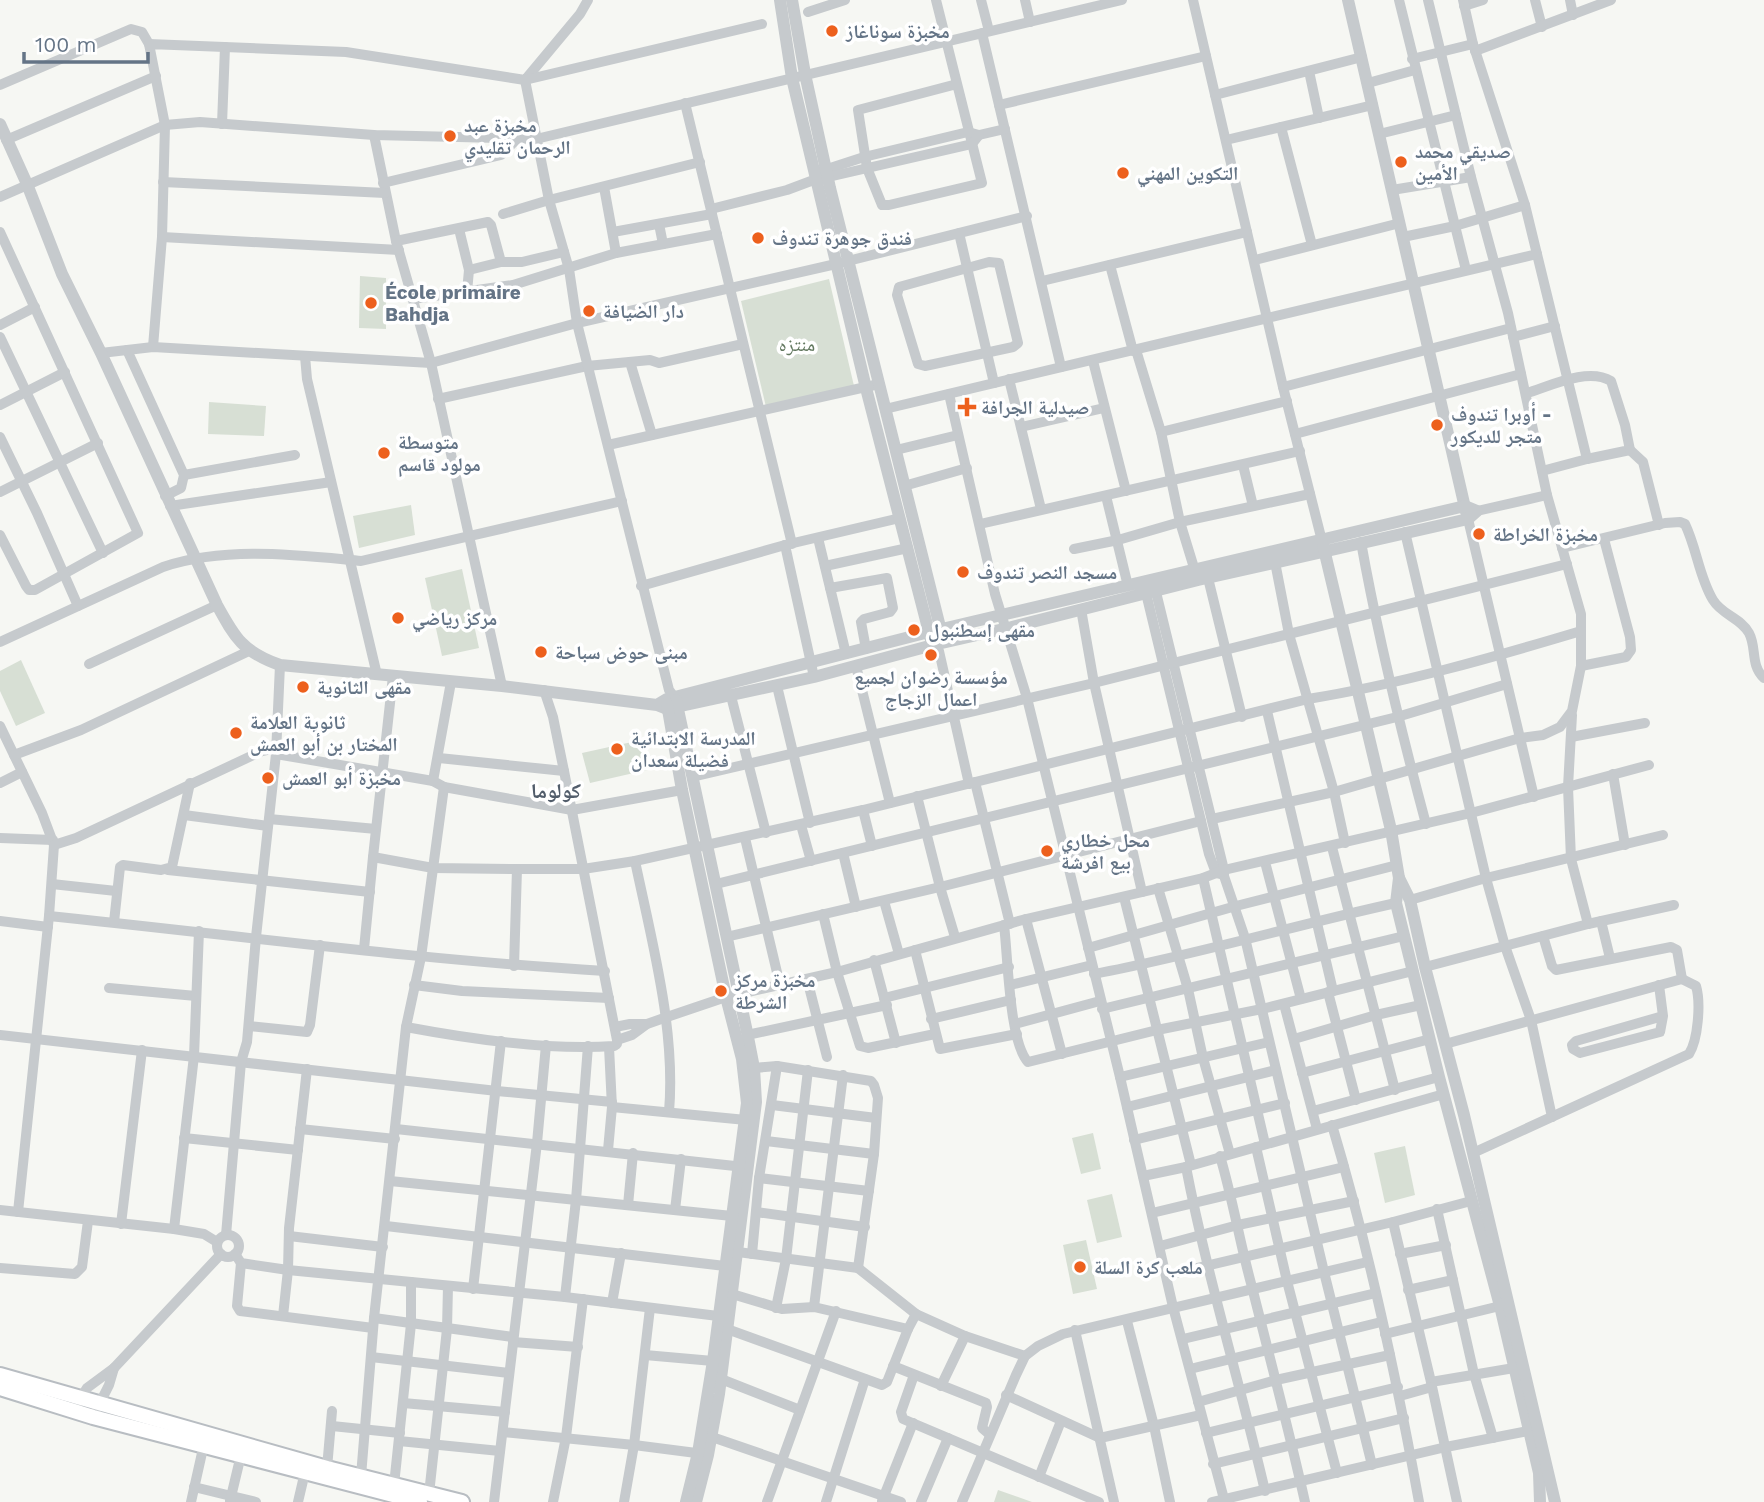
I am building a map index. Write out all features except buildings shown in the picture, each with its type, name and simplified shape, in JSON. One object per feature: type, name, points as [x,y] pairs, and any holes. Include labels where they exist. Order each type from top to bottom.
[{"type":"main road","points":[[0,1375],[77,1404],[93,1417],[305,1472],[424,1498],[462,1502]]},
{"type":"main road","points":[[0,1388],[77,1404],[100,1403],[394,1485],[424,1498]]},
{"type":"street","points":[[525,80],[580,14],[588,0]]},
{"type":"street","points":[[780,0],[805,74],[820,177]]},
{"type":"street","points":[[792,0],[792,78],[842,262],[900,518],[910,532],[908,548],[937,640]]},
{"type":"street","points":[[808,12],[845,0]]},
{"type":"street","points":[[936,0],[982,181],[981,184],[882,205],[864,157],[859,109],[957,84]]},
{"type":"street","points":[[981,0],[999,105],[1061,367]]},
{"type":"street","points":[[1025,0],[1030,22]]},
{"type":"street","points":[[0,197],[165,125],[200,122],[374,135],[536,139],[1030,22],[1083,5],[1122,0]]},
{"type":"street","points":[[1193,0],[1283,387],[1379,779],[1398,871],[1410,900],[1421,1005],[1500,1306],[1539,1473],[1540,1502]]},
{"type":"street","points":[[1348,0],[1413,283],[1470,512],[1483,585],[1502,655],[1534,797]]},
{"type":"street","points":[[1399,0],[1466,270]]},
{"type":"street","points":[[1428,0],[1527,393],[1547,495],[1581,614],[1581,666],[1572,711],[1568,787],[1572,859],[1588,924]]},
{"type":"street","points":[[1483,0],[1464,3],[1474,48],[1525,205],[1587,459]]},
{"type":"street","points":[[1535,0],[1542,27]]},
{"type":"street","points":[[1570,0],[1573,15]]},
{"type":"street","points":[[1412,59],[1474,48],[1542,27],[1607,1]]},
{"type":"street","points":[[149,44],[346,52],[525,80],[762,24]]},
{"type":"street","points":[[0,85],[131,29],[142,32],[149,44],[165,125],[162,237],[153,347]]},
{"type":"street","points":[[222,124],[225,47]]},
{"type":"street","points":[[999,105],[1206,56]]},
{"type":"street","points":[[1215,95],[1362,57]]},
{"type":"street","points":[[1309,71],[1320,118]]},
{"type":"street","points":[[1368,83],[1415,71]]},
{"type":"street","points":[[6,140],[156,76]]},
{"type":"street","points":[[525,80],[549,200],[569,270],[587,366],[669,702],[692,777],[700,848],[716,884],[726,937],[732,996],[747,1035],[754,1068],[756,1102],[745,1167],[732,1216],[726,1266],[720,1379],[712,1437],[685,1502]]},
{"type":"street","points":[[685,103],[759,410],[789,545],[814,677]]},
{"type":"street","points":[[1226,140],[1373,105]]},
{"type":"street","points":[[1380,134],[1455,115]]},
{"type":"street","points":[[0,124],[62,274],[216,605],[234,636],[249,651],[280,665],[669,702],[731,696],[856,666],[1003,615],[1128,586],[1150,587],[1208,578],[1236,566],[1547,495]]},
{"type":"street","points":[[1281,127],[1312,245]]},
{"type":"street","points":[[613,232],[712,211],[787,190],[864,157],[968,132],[979,135],[1005,129]]},
{"type":"street","points":[[374,135],[398,245],[431,363],[502,685]]},
{"type":"street","points":[[820,177],[972,144],[979,135]]},
{"type":"street","points":[[163,182],[384,188],[501,155],[517,139]]},
{"type":"street","points":[[503,214],[700,162]]},
{"type":"street","points":[[1392,190],[1471,177]]},
{"type":"street","points":[[604,187],[616,253]]},
{"type":"street","points":[[1403,237],[1482,219],[1525,205]]},
{"type":"street","points":[[101,353],[153,347],[431,363],[577,323],[731,289],[1027,216]]},
{"type":"street","points":[[162,237],[398,245],[478,222],[488,222],[502,262]]},
{"type":"street","points":[[659,223],[663,244]]},
{"type":"street","points":[[1255,260],[1400,223]]},
{"type":"street","points":[[459,229],[469,270],[467,292]]},
{"type":"street","points":[[0,232],[138,529],[135,536],[34,590],[29,590],[0,535]]},
{"type":"street","points":[[1042,281],[1247,232]]},
{"type":"street","points":[[959,233],[994,383]]},
{"type":"street","points":[[413,299],[513,285],[569,270],[616,253],[717,234]]},
{"type":"street","points":[[469,270],[564,252]]},
{"type":"street","points":[[885,409],[1537,254]]},
{"type":"street","points":[[989,262],[999,263],[1019,340],[1013,347],[986,352],[925,366],[918,364],[897,295],[899,286],[989,262]]},
{"type":"street","points":[[1110,265],[1161,432],[1180,522],[1195,571]]},
{"type":"street","points":[[0,325],[35,307]]},
{"type":"street","points":[[1283,387],[1429,349],[1555,326]]},
{"type":"street","points":[[0,337],[103,553]]},
{"type":"street","points":[[438,399],[587,366],[650,360],[659,363],[743,344]]},
{"type":"street","points":[[127,350],[184,475],[181,488],[168,501]]},
{"type":"street","points":[[305,356],[307,379],[377,675]]},
{"type":"street","points":[[1093,361],[1126,491]]},
{"type":"street","points":[[630,362],[652,435]]},
{"type":"street","points":[[0,405],[65,372]]},
{"type":"street","points":[[1295,434],[1521,374]]},
{"type":"street","points":[[1527,393],[1593,377],[1605,377],[1611,381],[1630,450],[1643,462],[1659,525]]},
{"type":"street","points":[[1009,379],[1041,509]]},
{"type":"street","points":[[872,386],[885,409],[904,486],[910,532],[954,715],[972,783],[985,818],[1007,924],[1011,1000],[1016,1029],[1024,1058],[1028,1062],[1157,1030],[1284,1004],[1588,924],[1674,905]]},
{"type":"street","points":[[608,445],[872,386]]},
{"type":"street","points":[[949,394],[995,594],[1008,628],[1027,698],[1173,1307],[1224,1499]]},
{"type":"street","points":[[1161,432],[1287,401]]},
{"type":"street","points":[[1021,426],[1104,408]]},
{"type":"street","points":[[895,450],[958,435]]},
{"type":"street","points":[[0,437],[78,606]]},
{"type":"street","points":[[0,492],[98,443]]},
{"type":"street","points":[[1542,471],[1630,450]]},
{"type":"street","points":[[980,524],[1300,452]]},
{"type":"street","points":[[184,475],[295,455]]},
{"type":"street","points":[[1243,465],[1253,506]]},
{"type":"street","points":[[904,486],[967,468]]},
{"type":"street","points":[[168,501],[331,482]]},
{"type":"street","points":[[1074,549],[1118,540],[1180,522],[1310,494]]},
{"type":"street","points":[[1106,496],[1128,586]]},
{"type":"street","points":[[0,642],[163,567],[195,558],[234,554],[376,559],[622,501]]},
{"type":"street","points":[[669,702],[866,649],[1008,628],[1081,610],[1195,571],[1275,562],[1323,546],[1361,542],[1405,532],[1470,512]]},
{"type":"street","points":[[641,586],[900,518]]},
{"type":"street","points":[[1562,548],[1674,522],[1685,524],[1706,587],[1717,606],[1749,633],[1754,664],[1764,678]]},
{"type":"street","points":[[1405,532],[1486,878],[1505,946],[1531,1020],[1552,1116]]},
{"type":"street","points":[[818,538],[846,654]]},
{"type":"street","points":[[1581,666],[1626,656],[1631,650],[1630,637],[1604,539]]},
{"type":"street","points":[[1361,542],[1373,613],[1426,824]]},
{"type":"street","points":[[825,566],[908,548]]},
{"type":"street","points":[[1275,562],[1289,634],[1334,792],[1345,843]]},
{"type":"street","points":[[692,777],[1094,683],[1567,564]]},
{"type":"street","points":[[830,587],[887,578],[893,608],[890,612],[861,622],[866,649]]},
{"type":"street","points":[[1208,578],[1242,717]]},
{"type":"street","points":[[1150,587],[1206,820],[1221,873],[1236,906],[1245,938],[1372,1465]]},
{"type":"street","points":[[89,664],[216,605]]},
{"type":"street","points":[[1081,610],[1094,683],[1142,892]]},
{"type":"street","points":[[373,858],[433,868],[517,869],[583,869],[635,861],[863,810],[1308,699],[1391,683],[1502,655],[1581,631]]},
{"type":"street","points":[[14,755],[81,730],[249,651]]},
{"type":"street","points":[[217,1242],[226,1234],[241,1062],[249,1026],[276,751],[280,665]]},
{"type":"street","points":[[856,666],[890,803]]},
{"type":"street","points":[[364,949],[393,676]]},
{"type":"street","points":[[433,781],[452,682]]},
{"type":"street","points":[[716,884],[1398,717],[1507,684]]},
{"type":"street","points":[[777,686],[793,754],[811,861]]},
{"type":"street","points":[[544,690],[564,771],[614,1027],[608,1150]]},
{"type":"street","points":[[731,696],[766,833]]},
{"type":"street","points":[[669,702],[682,790],[700,848],[732,996],[746,1079],[745,1167],[738,1252],[732,1294],[713,1361],[696,1502]]},
{"type":"street","points":[[1266,711],[1290,803],[1356,1100]]},
{"type":"street","points":[[726,937],[884,901],[1206,820],[1334,792],[1520,738],[1543,734],[1560,727],[1572,711]]},
{"type":"street","points":[[1571,737],[1645,723]]},
{"type":"street","points":[[0,726],[54,842],[48,927],[18,1212]]},
{"type":"street","points":[[0,838],[54,842],[76,838],[262,751],[276,751],[433,781],[444,787],[572,810],[682,790]]},
{"type":"street","points":[[439,758],[564,771]]},
{"type":"street","points":[[406,1027],[464,1038],[546,1045],[588,1046],[613,1043],[632,1035],[647,1024],[732,996],[837,972],[1027,919],[1471,813],[1649,765]]},
{"type":"street","points":[[0,783],[22,772]]},
{"type":"street","points":[[1613,774],[1625,845]]},
{"type":"street","points":[[168,870],[175,861],[190,783]]},
{"type":"street","points":[[361,1476],[373,1323],[386,1226],[406,1027],[421,957],[444,787]]},
{"type":"street","points":[[917,796],[956,937]]},
{"type":"street","points":[[863,810],[872,846]]},
{"type":"street","points":[[184,815],[376,829]]},
{"type":"street","points":[[1410,900],[1486,878],[1663,835]]},
{"type":"street","points":[[745,838],[780,985]]},
{"type":"street","points":[[1332,847],[1395,1090]]},
{"type":"street","points":[[843,853],[856,907]]},
{"type":"street","points":[[635,861],[671,1061],[669,1112]]},
{"type":"street","points":[[1265,862],[1301,999]]},
{"type":"street","points":[[114,922],[118,872],[123,865],[370,892]]},
{"type":"street","points":[[514,965],[517,869]]},
{"type":"street","points":[[1088,948],[1236,906],[1340,881],[1398,871]]},
{"type":"street","points":[[1398,871],[1396,903],[1404,936],[1419,969],[1445,1044],[1555,1502]]},
{"type":"street","points":[[1203,878],[1258,1110],[1265,1186],[1279,1249],[1336,1473]]},
{"type":"street","points":[[52,884],[117,891]]},
{"type":"street","points":[[1158,888],[1188,989],[1194,1022],[1220,1118],[1231,1195],[1305,1502]]},
{"type":"street","points":[[1124,897],[1181,1129],[1200,1235],[1265,1491]]},
{"type":"street","points":[[884,901],[899,954]]},
{"type":"street","points":[[1010,985],[1042,977],[1141,965],[1396,903]]},
{"type":"street","points":[[823,914],[837,972],[860,1046],[868,1048],[935,1034]]},
{"type":"street","points":[[49,916],[421,957],[605,971]]},
{"type":"street","points":[[1027,919],[1062,1054]]},
{"type":"street","points":[[1601,921],[1610,958]]},
{"type":"street","points":[[0,922],[48,927]]},
{"type":"street","points":[[174,1229],[194,1056],[199,931]]},
{"type":"street","points":[[915,950],[935,1034],[943,1051],[1016,1029],[1051,1015],[1148,999],[1404,936]]},
{"type":"street","points":[[1543,936],[1556,970],[1671,947],[1677,950],[1682,979]]},
{"type":"street","points":[[249,1026],[307,1032],[320,945]]},
{"type":"street","points":[[874,960],[896,1043]]},
{"type":"street","points":[[747,1035],[850,1014],[923,987],[1009,967]]},
{"type":"street","points":[[807,979],[827,1057]]},
{"type":"street","points":[[1445,1044],[1682,979],[1696,986],[1698,996],[1695,1046],[1689,1054],[1473,1153]]},
{"type":"street","points":[[414,985],[462,991],[609,998]]},
{"type":"street","points":[[1659,985],[1663,1016],[1662,1029],[1655,1034],[1580,1053],[1573,1049],[1572,1045],[1576,1041],[1663,1016]]},
{"type":"street","points":[[109,988],[196,996]]},
{"type":"street","points":[[931,1019],[1011,1000]]},
{"type":"street","points":[[1284,1004],[1317,1129]]},
{"type":"street","points":[[1293,1039],[1421,1005]]},
{"type":"street","points":[[614,1027],[647,1024]]},
{"type":"street","points":[[0,1035],[746,1120]]},
{"type":"street","points":[[1303,1073],[1430,1039]]},
{"type":"street","points":[[473,1289],[501,1041]]},
{"type":"street","points":[[1120,1077],[1269,1042]]},
{"type":"street","points":[[494,1502],[537,1143],[546,1045]]},
{"type":"street","points":[[565,1297],[581,1148],[588,1046]]},
{"type":"street","points":[[121,1224],[142,1050]]},
{"type":"street","points":[[754,1068],[778,1066],[808,1070],[864,1079],[874,1085],[878,1098],[874,1154],[858,1268]]},
{"type":"street","points":[[752,1254],[759,1178],[778,1066]]},
{"type":"street","points":[[283,1316],[307,1069]]},
{"type":"street","points":[[776,1308],[792,1217],[808,1070]]},
{"type":"street","points":[[1127,1107],[1276,1070]]},
{"type":"street","points":[[814,1307],[843,1075]]},
{"type":"street","points":[[1313,1111],[1439,1077]]},
{"type":"street","points":[[1143,1176],[1188,1166],[1444,1094]]},
{"type":"street","points":[[1134,1139],[1285,1103]]},
{"type":"street","points":[[772,1105],[876,1118]]},
{"type":"street","points":[[1332,1125],[1354,1201],[1399,1391],[1419,1502]]},
{"type":"street","points":[[300,1129],[537,1143],[745,1167]]},
{"type":"street","points":[[184,1138],[298,1150]]},
{"type":"street","points":[[766,1141],[874,1154]]},
{"type":"street","points":[[628,1205],[633,1153]]},
{"type":"street","points":[[675,1210],[681,1159]]},
{"type":"street","points":[[1152,1213],[1344,1167]]},
{"type":"street","points":[[759,1178],[869,1191]]},
{"type":"street","points":[[390,1181],[732,1216]]},
{"type":"street","points":[[1160,1246],[1272,1217],[1354,1201]]},
{"type":"street","points":[[1167,1275],[1471,1201]]},
{"type":"street","points":[[1437,1209],[1475,1374],[1493,1438]]},
{"type":"street","points":[[0,1210],[204,1234],[217,1242],[221,1254]]},
{"type":"street","points":[[755,1212],[864,1227]]},
{"type":"street","points":[[0,1268],[75,1274],[79,1272],[83,1263],[88,1221]]},
{"type":"street","points":[[1393,1222],[1457,1502]]},
{"type":"street","points":[[386,1226],[726,1266]]},
{"type":"street","points":[[226,1234],[236,1238],[239,1244],[237,1308],[242,1312],[411,1324],[578,1347]]},
{"type":"street","points":[[289,1236],[383,1247]]},
{"type":"street","points":[[1400,1254],[1446,1245]]},
{"type":"street","points":[[738,1252],[858,1268],[916,1314],[965,1336],[1026,1356]]},
{"type":"street","points":[[612,1303],[621,1253]]},
{"type":"street","points":[[221,1254],[288,1270],[565,1297],[725,1321],[818,1362],[885,1384],[916,1314]]},
{"type":"street","points":[[77,1404],[99,1377],[114,1368],[221,1254]]},
{"type":"street","points":[[962,1502],[1006,1395],[1026,1356],[1038,1346],[1075,1330],[1127,1321],[1216,1296],[1367,1262]]},
{"type":"street","points":[[1408,1290],[1454,1280]]},
{"type":"street","points":[[394,1485],[411,1324],[411,1282]]},
{"type":"street","points":[[424,1498],[434,1445],[443,1366],[448,1286]]},
{"type":"street","points":[[1183,1339],[1376,1293]]},
{"type":"street","points":[[732,1294],[776,1308],[797,1310],[814,1307],[908,1329]]},
{"type":"street","points":[[553,1502],[566,1437],[583,1300]]},
{"type":"street","points":[[1385,1334],[1500,1306]]},
{"type":"street","points":[[624,1502],[634,1444],[650,1308]]},
{"type":"street","points":[[767,1502],[836,1311]]},
{"type":"street","points":[[1127,1321],[1170,1502]]},
{"type":"street","points":[[1190,1369],[1381,1322]]},
{"type":"street","points":[[1075,1330],[1114,1502]]},
{"type":"street","points":[[941,1386],[965,1336]]},
{"type":"street","points":[[1198,1402],[1276,1380],[1390,1354]]},
{"type":"street","points":[[645,1355],[713,1361]]},
{"type":"street","points":[[371,1356],[509,1373]]},
{"type":"street","points":[[893,1366],[986,1403],[982,1428],[989,1434]]},
{"type":"street","points":[[93,1417],[109,1385],[114,1368]]},
{"type":"street","points":[[1206,1433],[1356,1396],[1399,1391],[1514,1368]]},
{"type":"street","points":[[914,1375],[900,1415],[903,1419],[1099,1502]]},
{"type":"street","points":[[720,1379],[800,1410]]},
{"type":"street","points":[[826,1502],[865,1379]]},
{"type":"street","points":[[1006,1395],[1100,1438],[1201,1415]]},
{"type":"street","points":[[403,1404],[505,1412]]},
{"type":"street","points":[[327,1468],[332,1411]]},
{"type":"street","points":[[1213,1464],[1404,1418]]},
{"type":"street","points":[[1039,1476],[1060,1421]]},
{"type":"street","points":[[882,1499],[914,1423]]},
{"type":"street","points":[[332,1426],[366,1430],[434,1445],[500,1451]]},
{"type":"street","points":[[1212,1502],[1446,1447],[1528,1431]]},
{"type":"street","points":[[503,1432],[634,1444],[703,1454]]},
{"type":"street","points":[[712,1437],[835,1479],[882,1499],[901,1502]]},
{"type":"street","points":[[921,1502],[948,1437]]},
{"type":"street","points":[[191,1502],[204,1444]]},
{"type":"street","points":[[230,1499],[241,1455]]},
{"type":"street","points":[[298,1502],[305,1472]]},
{"type":"street","points":[[194,1487],[230,1499],[256,1502]]},
{"type":"green space","points":[[360,276],[386,278],[386,329],[359,328]]},
{"type":"green space","name":"منتزه","points":[[829,279],[854,386],[766,407],[741,301]]},
{"type":"green space","points":[[209,402],[266,406],[264,436],[208,434]]},
{"type":"green space","points":[[411,505],[415,535],[359,548],[353,516]]},
{"type":"green space","points":[[462,569],[479,648],[442,656],[425,578]]},
{"type":"green space","points":[[21,660],[45,713],[16,726],[0,691],[0,671]]},
{"type":"green space","points":[[641,740],[647,770],[590,783],[582,753]]},
{"type":"green space","points":[[1093,1133],[1101,1169],[1081,1174],[1072,1138]]},
{"type":"green space","points":[[1405,1146],[1415,1195],[1385,1203],[1374,1153]]},
{"type":"green space","name":"ملعب كرة السلة","points":[[1112,1194],[1122,1237],[1097,1243],[1087,1200]]},
{"type":"green space","name":"ملعب كرة السلة","points":[[1086,1240],[1097,1289],[1073,1294],[1063,1245]]},
{"type":"green space","points":[[998,1490],[1032,1502],[994,1502]]},
{"type":"place","name":"مخبزة سوناغاز","points":[[832,31]]},
{"type":"place","name":"مخبزة عبد الرحمان تقليدي","points":[[450,136]]},
{"type":"place","name":"صديقي محمد الأمين","points":[[1401,162]]},
{"type":"place","name":"التكوين المهني","points":[[1123,173]]},
{"type":"place","name":"فندق جوهرة تندوف","points":[[758,238]]},
{"type":"place","name":"École primaire Bahdja","points":[[371,303]]},
{"type":"place","name":"دار الضيافة","points":[[589,311]]},
{"type":"place","name":"صيدلية الجرافة","points":[[967,407]]},
{"type":"place","name":"أوبرا تندوف - متجر للديكور","points":[[1437,425]]},
{"type":"place","name":"متوسطة مولود قاسم","points":[[384,453]]},
{"type":"place","name":"مخبزة الخراطة","points":[[1479,534]]},
{"type":"place","name":"مسجد النصر تندوف","points":[[963,572]]},
{"type":"place","name":"مركز رياضي","points":[[398,618]]},
{"type":"place","name":"مقهى إسطنبول","points":[[914,630]]},
{"type":"place","name":"مبنى حوض سباحة","points":[[541,652]]},
{"type":"place","name":"مؤسسة رضوان لجميع اعمال الزجاج","points":[[931,655]]},
{"type":"place","name":"مقهى الثانوية","points":[[303,687]]},
{"type":"place","name":"ثانوية العلامة المختار بن أبو العمش","points":[[236,733]]},
{"type":"place","name":"المدرسة الابتدائية فضيلة سعدان","points":[[617,749]]},
{"type":"place","name":"مخبزة أبو العمش","points":[[268,778]]},
{"type":"place","name":"محل خطاري بيع افرشة","points":[[1047,851]]},
{"type":"place","name":"مخبزة مركز الشرطة","points":[[721,991]]},
{"type":"place","name":"ملعب كرة السلة","points":[[1080,1267]]},
{"type":"district","name":"كولوما","points":[[556,790]]}]
